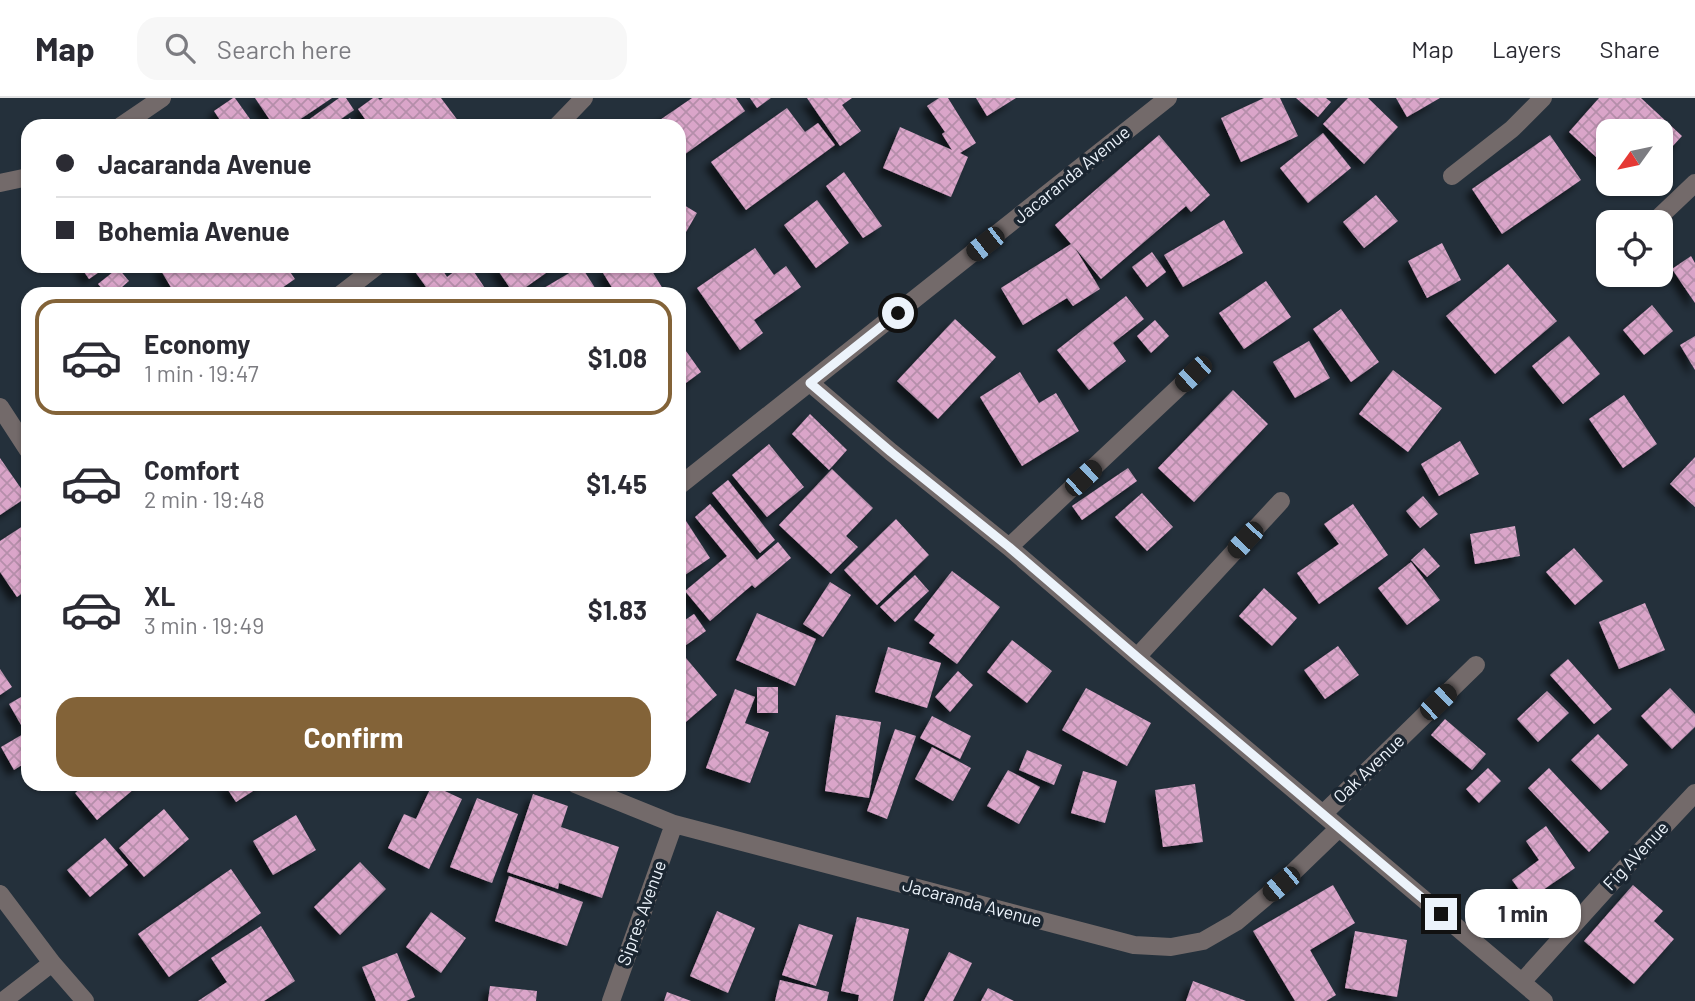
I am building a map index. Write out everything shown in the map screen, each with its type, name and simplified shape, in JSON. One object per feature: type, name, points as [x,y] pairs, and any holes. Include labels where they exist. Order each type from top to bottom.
[{"type":"street","points":[[131,119],[162,98]]},
{"type":"street","points":[[564,119],[584,98]]},
{"type":"street","name":"Jacaranda Avenue","points":[[686,480],[1168,98]]},
{"type":"street","points":[[1452,176],[1511,129],[1543,98]]},
{"type":"street","points":[[0,183],[21,178]]},
{"type":"street","points":[[1667,210],[1695,183]]},
{"type":"street","points":[[350,287],[368,273]]},
{"type":"street","points":[[1009,547],[1193,374]]},
{"type":"street","points":[[810,383],[1009,547],[1544,1001]]},
{"type":"street","points":[[0,407],[21,439]]},
{"type":"street","points":[[1137,657],[1281,501]]},
{"type":"street","name":"Oak Avenue","points":[[1323,814],[1476,665]]},
{"type":"street","name":"Jacaranda Avenue","points":[[592,791],[674,824],[1134,945],[1171,947],[1203,941],[1236,922],[1281,884],[1339,828]]},
{"type":"street","name":"Fig AVenue","points":[[1522,982],[1695,793]]},
{"type":"street","name":"Sipres Avenue","points":[[611,1001],[674,824]]},
{"type":"street","points":[[0,894],[52,963],[85,1001]]},
{"type":"street","points":[[3,1001],[52,963]]},
{"type":"building","points":[[235,98],[250,119],[219,119],[214,111]]},
{"type":"building","points":[[255,98],[332,98],[300,119],[269,119]]},
{"type":"building","points":[[339,98],[346,98],[354,110],[341,119],[310,119]]},
{"type":"building","points":[[373,98],[441,98],[457,119],[365,119],[358,109]]},
{"type":"building","points":[[692,98],[736,98],[745,111],[686,153],[686,119],[661,119]]},
{"type":"building","points":[[750,98],[771,98],[757,108]]},
{"type":"building","points":[[807,98],[852,98],[842,105],[861,131],[840,146]]},
{"type":"building","points":[[939,98],[948,98],[976,143],[960,153],[968,157],[951,197],[883,168],[900,127],[952,150],[942,134],[945,132],[927,106]]},
{"type":"building","points":[[976,98],[1016,98],[987,116]]},
{"type":"building","points":[[1264,98],[1280,98],[1298,136],[1241,162],[1221,118]]},
{"type":"building","points":[[1296,98],[1326,98],[1331,102],[1318,117]]},
{"type":"building","points":[[1348,98],[1368,98],[1398,127],[1364,164],[1323,124]]},
{"type":"building","points":[[1396,98],[1440,98],[1407,117]]},
{"type":"building","points":[[1599,98],[1641,98],[1664,119],[1596,119],[1596,157],[1569,132]]},
{"type":"building","points":[[787,108],[805,132],[818,123],[835,145],[746,210],[711,162]]},
{"type":"building","points":[[1673,128],[1682,136],[1673,146]]},
{"type":"building","points":[[1323,133],[1351,168],[1308,203],[1280,168]]},
{"type":"building","points":[[1159,135],[1210,195],[1191,212],[1186,206],[1101,279],[1075,248],[1100,289],[1073,306],[1067,298],[1023,325],[1001,288],[1071,244],[1055,225]]},
{"type":"building","points":[[1550,135],[1581,180],[1502,234],[1472,189]]},
{"type":"building","points":[[844,172],[882,226],[863,238],[826,186]]},
{"type":"building","points":[[1376,195],[1398,221],[1364,248],[1343,222]]},
{"type":"building","points":[[817,200],[849,243],[816,268],[784,225]]},
{"type":"building","points":[[686,206],[697,213],[686,232]]},
{"type":"building","points":[[1224,220],[1243,253],[1183,287],[1164,255]]},
{"type":"building","points":[[1442,243],[1461,280],[1427,298],[1408,261]]},
{"type":"building","points":[[755,248],[774,275],[786,266],[801,287],[754,320],[763,333],[740,350],[697,288]]},
{"type":"building","points":[[1152,252],[1166,272],[1147,287],[1132,267]]},
{"type":"building","points":[[1691,256],[1695,263],[1695,303],[1673,270]]},
{"type":"building","points":[[1508,264],[1557,321],[1495,374],[1446,316]]},
{"type":"building","points":[[85,273],[98,273],[89,279]]},
{"type":"building","points":[[112,273],[122,273],[129,281],[122,287],[101,287],[98,284]]},
{"type":"building","points":[[162,273],[291,273],[295,279],[283,287],[171,287]]},
{"type":"building","points":[[416,273],[444,273],[447,277],[452,273],[475,273],[484,287],[426,287]]},
{"type":"building","points":[[500,273],[546,273],[526,287],[509,287]]},
{"type":"building","points":[[569,273],[586,273],[594,287],[546,287]]},
{"type":"building","points":[[603,273],[653,273],[662,287],[612,287]]},
{"type":"building","points":[[1266,281],[1291,317],[1244,349],[1219,313]]},
{"type":"building","points":[[1126,296],[1144,319],[1113,343],[1126,361],[1089,390],[1057,350]]},
{"type":"building","points":[[1652,305],[1673,331],[1644,355],[1623,330]]},
{"type":"building","points":[[1341,309],[1379,362],[1351,382],[1313,329]]},
{"type":"building","points":[[955,319],[996,357],[938,419],[897,381]]},
{"type":"building","points":[[1155,320],[1169,336],[1151,353],[1137,336]]},
{"type":"building","points":[[1569,336],[1600,374],[1563,404],[1532,366]]},
{"type":"building","points":[[1695,336],[1695,370],[1680,345]]},
{"type":"building","points":[[1309,341],[1330,378],[1295,398],[1273,362]]},
{"type":"building","points":[[686,351],[701,372],[686,383]]},
{"type":"building","points":[[1393,370],[1442,408],[1408,452],[1359,414]]},
{"type":"building","points":[[1020,372],[1039,403],[1056,393],[1079,431],[1022,466],[980,397]]},
{"type":"building","points":[[1233,390],[1268,424],[1194,502],[1158,468]]},
{"type":"building","points":[[1624,395],[1657,444],[1623,468],[1589,419]]},
{"type":"building","points":[[810,414],[847,450],[829,470],[792,434]]},
{"type":"building","points":[[1460,441],[1479,474],[1439,496],[1421,464]]},
{"type":"building","points":[[769,444],[804,487],[767,517],[732,475]]},
{"type":"building","points":[[1695,457],[1695,507],[1670,484]]},
{"type":"building","points":[[0,458],[21,488],[21,501],[0,515]]},
{"type":"building","points":[[1128,468],[1137,481],[1082,520],[1072,506]]},
{"type":"building","points":[[832,469],[873,508],[846,536],[858,547],[831,574],[779,525]]},
{"type":"building","points":[[728,480],[775,540],[760,553],[712,493]]},
{"type":"building","points":[[1142,493],[1173,527],[1147,551],[1115,517]]},
{"type":"building","points":[[1423,496],[1438,514],[1420,528],[1406,511]]},
{"type":"building","points":[[710,504],[757,560],[778,542],[791,558],[755,588],[752,585],[710,621],[686,590],[727,556],[695,517]]},
{"type":"building","points":[[1353,504],[1388,555],[1319,604],[1297,573],[1339,544],[1324,524]]},
{"type":"building","points":[[896,519],[929,555],[877,605],[844,570]]},
{"type":"building","points":[[686,521],[710,558],[686,574]]},
{"type":"building","points":[[1515,526],[1520,556],[1475,564],[1470,534]]},
{"type":"building","points":[[21,527],[21,594],[17,597],[0,572],[0,541]]},
{"type":"building","points":[[1424,548],[1440,566],[1427,577],[1411,560]]},
{"type":"building","points":[[1574,548],[1603,581],[1575,605],[1546,572]]},
{"type":"building","points":[[1411,562],[1440,600],[1407,625],[1378,588]]},
{"type":"building","points":[[952,571],[1000,607],[957,664],[929,643],[935,635],[914,620]]},
{"type":"building","points":[[915,575],[929,591],[895,622],[880,607]]},
{"type":"building","points":[[830,582],[851,595],[823,637],[803,624]]},
{"type":"building","points":[[1264,588],[1297,618],[1272,646],[1239,616]]},
{"type":"building","points":[[1645,603],[1665,650],[1619,669],[1599,622]]},
{"type":"building","points":[[757,613],[816,639],[795,686],[736,660]]},
{"type":"building","points":[[694,614],[706,631],[686,645],[686,619]]},
{"type":"building","points":[[1012,640],[1052,671],[1027,703],[987,672]]},
{"type":"building","points":[[1338,646],[1359,675],[1325,699],[1304,670]]},
{"type":"building","points":[[888,647],[941,663],[927,708],[875,692]]},
{"type":"building","points":[[686,658],[717,695],[686,722]]},
{"type":"building","points":[[1568,659],[1612,709],[1594,724],[1550,675]]},
{"type":"building","points":[[0,669],[12,687],[0,695]]},
{"type":"building","points":[[958,671],[973,685],[950,712],[935,697]]},
{"type":"building","points":[[757,687],[778,687],[778,713],[757,713]]},
{"type":"building","points":[[1086,688],[1151,723],[1127,766],[1062,730]]},
{"type":"building","points":[[1670,688],[1695,714],[1695,727],[1672,749],[1641,716]]},
{"type":"building","points":[[735,689],[755,697],[745,723],[769,732],[750,783],[706,768]]},
{"type":"building","points":[[1547,691],[1569,713],[1538,742],[1517,719]]},
{"type":"building","points":[[21,697],[21,725],[9,704]]},
{"type":"building","points":[[836,715],[881,722],[869,798],[825,791]]},
{"type":"building","points":[[932,716],[971,736],[960,759],[920,738]]},
{"type":"building","points":[[1445,719],[1486,754],[1472,770],[1431,735]]},
{"type":"building","points":[[895,729],[916,736],[887,819],[867,811]]},
{"type":"building","points":[[1598,734],[1628,765],[1601,790],[1571,760]]},
{"type":"building","points":[[21,735],[21,766],[14,770],[1,747]]},
{"type":"building","points":[[932,747],[971,768],[953,801],[915,779]]},
{"type":"building","points":[[1027,750],[1062,765],[1054,785],[1019,770]]},
{"type":"building","points":[[1488,768],[1501,781],[1479,803],[1466,789]]},
{"type":"building","points":[[1549,768],[1609,832],[1589,852],[1528,788]]},
{"type":"building","points":[[1008,770],[1040,787],[1019,824],[987,806]]},
{"type":"building","points":[[1083,771],[1117,781],[1105,823],[1071,813]]},
{"type":"building","points":[[1195,784],[1203,842],[1163,847],[1155,790]]},
{"type":"building","points":[[77,791],[132,791],[97,820],[75,793]]},
{"type":"building","points":[[229,791],[253,791],[236,802]]},
{"type":"building","points":[[429,791],[445,791],[462,799],[429,869],[388,848],[404,814],[416,819]]},
{"type":"building","points":[[533,794],[568,806],[561,827],[619,847],[602,898],[559,883],[558,889],[507,872]]},
{"type":"building","points":[[477,798],[518,814],[492,883],[450,867]]},
{"type":"building","points":[[164,809],[189,839],[144,877],[119,848]]},
{"type":"building","points":[[296,815],[316,850],[273,875],[253,841]]},
{"type":"building","points":[[1546,826],[1575,868],[1527,901],[1512,880],[1539,860],[1526,841]]},
{"type":"building","points":[[105,838],[128,865],[90,897],[67,870]]},
{"type":"building","points":[[360,862],[386,889],[340,935],[314,907]]},
{"type":"building","points":[[231,869],[261,913],[169,977],[138,934]]},
{"type":"building","points":[[509,876],[583,902],[567,946],[495,921]]},
{"type":"building","points":[[1333,885],[1355,923],[1310,950],[1336,995],[1326,1001],[1295,1001],[1253,931]]},
{"type":"building","points":[[1633,885],[1663,911],[1654,921],[1674,939],[1634,984],[1584,941]]},
{"type":"building","points":[[717,911],[755,928],[728,993],[690,976]]},
{"type":"building","points":[[431,912],[466,938],[441,973],[406,947]]},
{"type":"building","points":[[857,917],[909,929],[893,1001],[858,1001],[859,995],[841,991]]},
{"type":"building","points":[[799,924],[833,935],[816,986],[782,975]]},
{"type":"building","points":[[261,926],[295,981],[264,1001],[198,1001],[227,982],[211,958]]},
{"type":"building","points":[[1355,931],[1407,940],[1397,997],[1345,988]]},
{"type":"building","points":[[949,952],[972,963],[953,1001],[924,1001]]},
{"type":"building","points":[[397,953],[415,997],[406,1001],[376,1001],[362,967]]},
{"type":"building","points":[[780,980],[829,992],[827,1001],[775,1001]]},
{"type":"building","points":[[1193,981],[1246,1001],[1186,1001]]},
{"type":"building","points":[[490,986],[537,991],[536,1001],[488,1001]]},
{"type":"building","points":[[988,988],[1014,1001],[981,1001]]},
{"type":"building","points":[[667,992],[691,1001],[664,1001]]},
{"type":"route","points":[[898,313],[810,383],[1009,547],[1441,914]]}]
